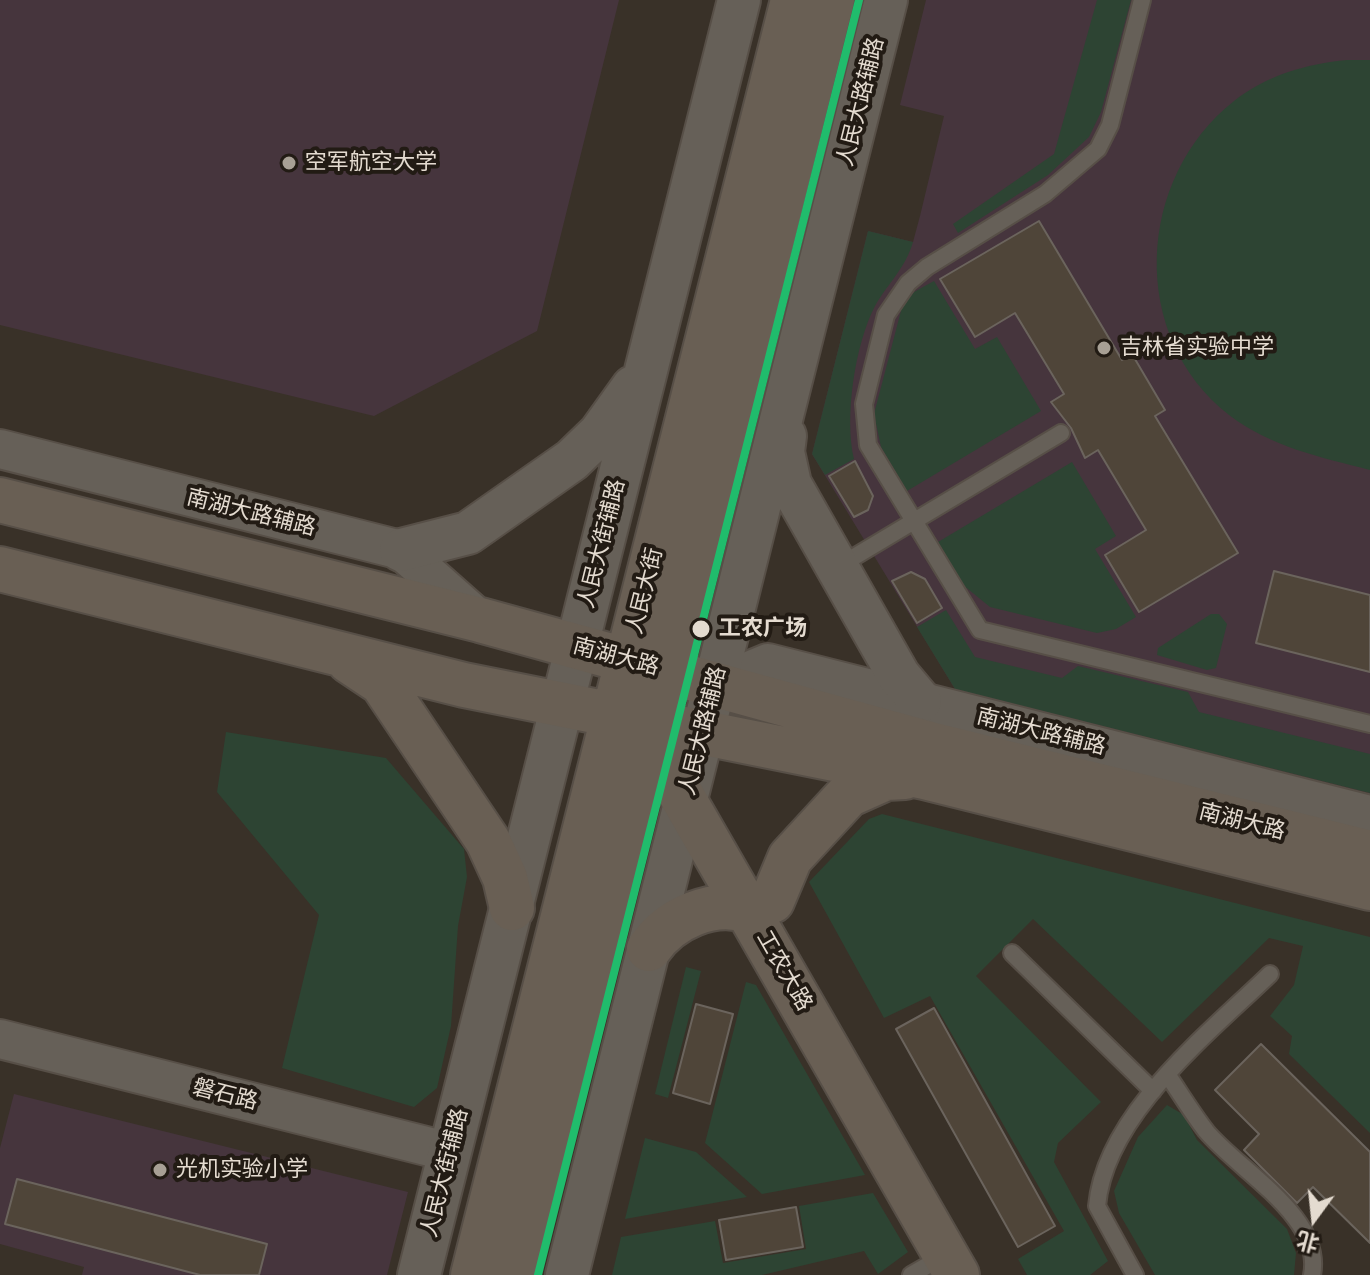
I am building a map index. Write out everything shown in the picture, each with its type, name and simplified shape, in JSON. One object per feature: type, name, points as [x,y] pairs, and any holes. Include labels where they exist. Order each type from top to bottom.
[{"type":"main road","name":"人民大街辅路","points":[[419,1275],[739,0]]},
{"type":"main road","name":"人民大街","points":[[646,666],[793,0]]},
{"type":"main road","name":"人民大街","points":[[646,666],[832,0]]},
{"type":"main road","name":"人民大路辅路","points":[[567,1275],[649,949],[665,740],[715,685],[886,0]]},
{"type":"main road","points":[[401,550],[468,533],[572,460],[627,399],[652,346]]},
{"type":"main road","points":[[788,393],[783,452],[790,484],[899,676],[920,701]]},
{"type":"main road","name":"南湖大路","points":[[0,500],[480,620],[930,744],[1370,853]]},
{"type":"main road","name":"南湖大路","points":[[0,569],[562,705],[665,740],[924,777],[1370,888]]},
{"type":"main road","points":[[329,651],[382,683],[488,841],[505,878],[512,908]]},
{"type":"main road","name":"工农大路","points":[[646,666],[665,740],[760,906],[949,1270]]},
{"type":"main road","points":[[473,1275],[665,740]]},
{"type":"main road","points":[[514,1275],[665,740]]},
{"type":"main road","points":[[649,949],[660,932],[695,913],[721,905],[760,906],[790,858],[848,795],[886,778],[924,777]]},
{"type":"street","name":"南湖大路辅路","points":[[0,449],[401,550],[480,620]]},
{"type":"street","name":"南湖大路辅路","points":[[715,685],[768,663],[1370,815]]},
{"type":"street","name":"磐石路","points":[[0,1039],[450,1152]]},
{"type":"lane","points":[[1142,0],[1110,125],[1098,149],[1045,194],[927,267],[908,283],[886,315],[864,404],[868,445],[980,630],[1370,724]]},
{"type":"lane","points":[[837,567],[1061,433]]},
{"type":"lane","points":[[1012,953],[1153,1091]]},
{"type":"lane","points":[[1133,1274],[1097,1206],[1124,1127],[1167,1074],[1270,974]]},
{"type":"lane","points":[[1167,1074],[1207,1131],[1299,1221],[1311,1240],[1315,1263],[1312,1275]]},
{"type":"shaded area","name":"空军航空大学","points":[[0,0],[619,0],[537,331],[374,416],[0,325]]},
{"type":"shaded area","name":"吉林省实验中学","points":[[926,0],[1370,0],[1370,793],[955,689],[812,454],[868,231],[913,242],[920,216],[944,116],[900,105]]},
{"type":"shaded area","name":"光机实验小学","points":[[14,1094],[408,1192],[387,1275],[82,1275],[84,1267],[0,1244],[0,1148]]},
{"type":"green space","points":[[1097,0],[1131,0],[1101,112],[1089,137],[1048,175],[958,233],[953,224],[1054,154]]},
{"type":"green space","points":[[1347,60],[1370,60],[1370,470],[1314,455],[1262,435],[1229,415],[1196,382],[1173,343],[1160,301],[1157,257],[1163,213],[1178,171],[1202,133],[1234,101],[1260,84],[1302,68]]},
{"type":"green space","points":[[868,231],[913,242],[901,268],[875,306],[862,340],[851,403],[854,459],[825,475],[812,454]]},
{"type":"green space","points":[[934,281],[975,349],[997,337],[1041,411],[907,491],[881,447],[874,414],[902,307],[914,292]]},
{"type":"green space","points":[[1072,462],[1116,536],[1095,549],[1136,617],[1116,629],[1097,633],[990,607],[963,585],[938,542]]},
{"type":"green space","points":[[946,610],[975,657],[1062,678],[1078,666],[1188,692],[1199,712],[1370,754],[1370,793],[955,689],[917,627]]},
{"type":"green space","points":[[1211,614],[1219,614],[1227,624],[1216,668],[1207,670],[1157,655],[1158,648]]},
{"type":"green space","points":[[226,732],[386,758],[464,849],[467,877],[458,926],[451,1026],[437,1088],[414,1107],[282,1068],[319,915],[217,792]]},
{"type":"green space","points":[[882,814],[1370,937],[1370,1133],[1289,1054],[1292,1036],[1270,1016],[1294,985],[1303,946],[1269,938],[1162,1042],[1033,919],[976,976],[1101,1102],[1058,1143],[1054,1162],[1108,1261],[1090,1275],[1027,1275],[1018,1259],[1064,1231],[930,996],[884,1018],[809,882],[869,819]]},
{"type":"green space","points":[[686,967],[701,971],[668,1098],[655,1094]]},
{"type":"green space","points":[[746,982],[756,985],[865,1175],[762,1194],[705,1143]]},
{"type":"green space","points":[[1167,1105],[1184,1115],[1197,1140],[1287,1229],[1296,1253],[1294,1275],[1155,1275],[1119,1213],[1114,1191],[1138,1137]]},
{"type":"green space","points":[[645,1138],[696,1152],[747,1197],[625,1219]]},
{"type":"green space","points":[[873,1193],[908,1252],[878,1274],[864,1251],[762,1275],[612,1275],[621,1237],[715,1221],[723,1263],[806,1249],[799,1206]]},
{"type":"building","points":[[1039,221],[1122,360],[1132,354],[1165,410],[1155,416],[1238,553],[1139,612],[1105,555],[1146,530],[1098,450],[1085,458],[1071,428],[1051,402],[1064,394],[1015,313],[975,337],[940,279]]},
{"type":"building","points":[[855,461],[873,496],[868,510],[854,517],[829,476]]},
{"type":"building","points":[[1274,571],[1370,595],[1370,672],[1256,643]]},
{"type":"building","points":[[911,572],[925,579],[942,608],[917,623],[892,581]]},
{"type":"building","points":[[696,1004],[733,1014],[710,1104],[673,1093]]},
{"type":"building","points":[[934,1008],[1055,1226],[1018,1247],[896,1029]]},
{"type":"building","points":[[1261,1044],[1370,1152],[1370,1243],[1313,1187],[1297,1203],[1244,1150],[1259,1134],[1215,1090]]},
{"type":"building","points":[[17,1179],[267,1244],[259,1275],[200,1275],[5,1224]]},
{"type":"building","points":[[796,1207],[803,1247],[726,1260],[719,1220]]},
{"type":"transit line","points":[[538,1275],[859,0]]},
{"type":"place","name":"空军航空大学","points":[[289,163]]},
{"type":"place","name":"吉林省实验中学","points":[[1104,348]]},
{"type":"place","name":"工农广场","points":[[701,629]]},
{"type":"place","name":"光机实验小学","points":[[160,1170]]}]
